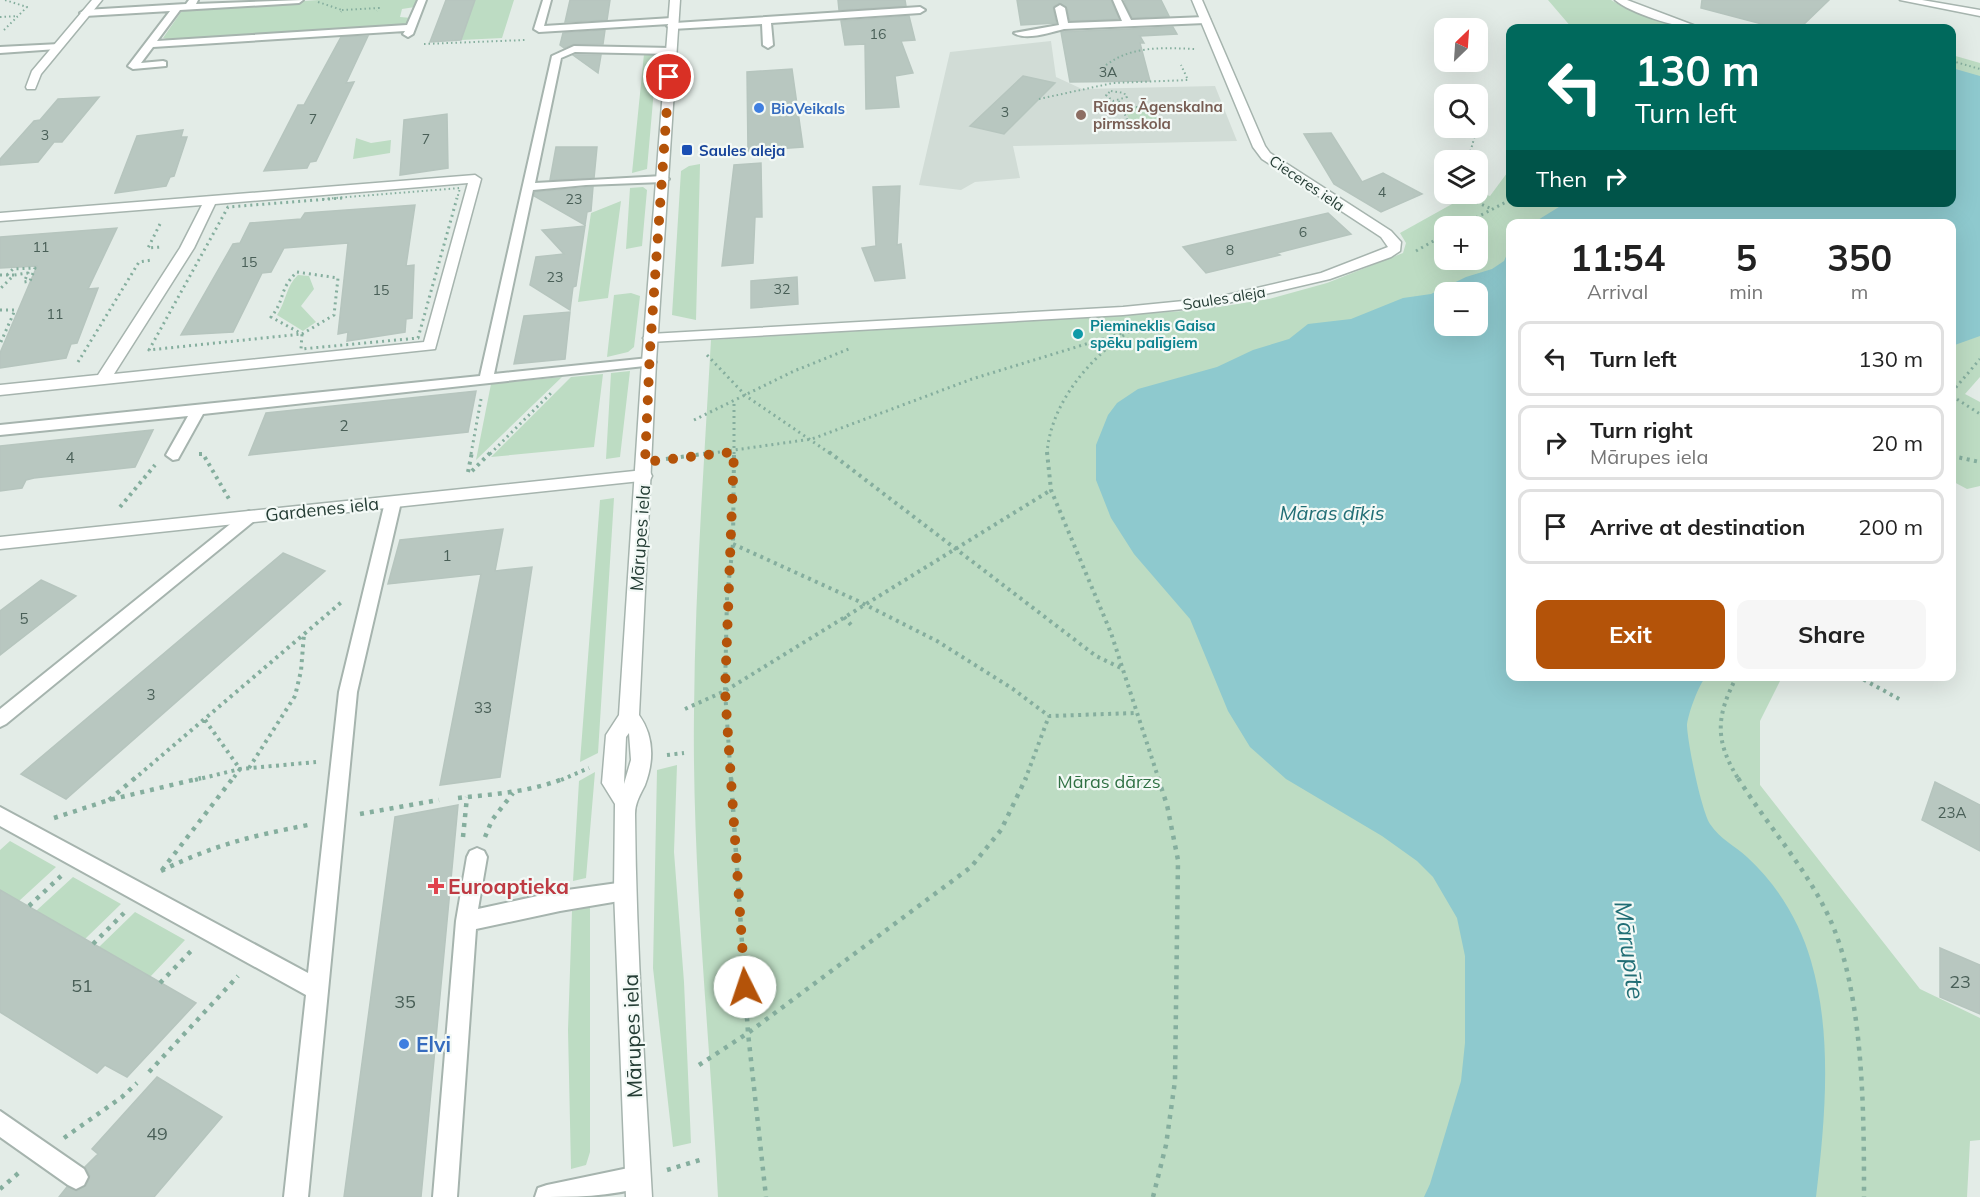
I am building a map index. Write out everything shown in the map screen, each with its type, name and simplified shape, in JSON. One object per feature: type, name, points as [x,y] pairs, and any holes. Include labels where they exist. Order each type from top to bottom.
[{"type":"street","points":[[31,87],[36,73],[97,0]]},
{"type":"street","name":"Mārupes iela","points":[[638,1188],[625,891],[626,802],[637,785],[640,759],[639,732],[629,717],[645,469],[650,338],[675,0]]},
{"type":"street","name":"Cieceres iela","points":[[1197,0],[1259,147],[1266,156],[1386,234],[1394,242],[1395,248]]},
{"type":"street","points":[[1620,0],[1635,8],[1684,24]]},
{"type":"street","points":[[1905,0],[1980,13]]},
{"type":"street","points":[[0,217],[475,179],[430,346],[0,390]]},
{"type":"street","points":[[104,378],[187,248],[210,200]]},
{"type":"street","name":"Saules aleja","points":[[650,338],[1124,311],[1214,302],[1254,295],[1325,276],[1386,254],[1395,248]]},
{"type":"street","name":"Gardenes iela","points":[[0,543],[393,502],[645,469]]},
{"type":"lane","points":[[85,13],[187,5],[299,0]]},
{"type":"lane","points":[[151,44],[409,31],[422,0]]},
{"type":"lane","points":[[547,0],[539,29],[766,21],[920,10]]},
{"type":"lane","points":[[1117,0],[1128,23]]},
{"type":"lane","points":[[163,64],[133,66],[187,5]]},
{"type":"lane","points":[[1060,8],[1064,26]]},
{"type":"lane","points":[[1019,33],[1046,31],[1064,26],[1205,20]]},
{"type":"lane","points":[[766,21],[768,45]]},
{"type":"lane","points":[[0,50],[57,46]]},
{"type":"lane","points":[[486,378],[557,56],[574,49],[671,51]]},
{"type":"lane","points":[[529,188],[663,180]]},
{"type":"lane","points":[[0,430],[649,362]]},
{"type":"lane","points":[[174,455],[198,410]]},
{"type":"lane","points":[[296,1197],[348,692],[393,502]]},
{"type":"lane","points":[[0,719],[245,517]]},
{"type":"lane","points":[[0,816],[317,989]]},
{"type":"lane","points":[[445,1197],[466,921],[477,856]]},
{"type":"lane","points":[[466,921],[560,901],[625,891]]},
{"type":"lane","points":[[0,1123],[76,1177]]},
{"type":"lane","points":[[547,1197],[638,1188]]},
{"type":"path","points":[[3,30],[27,7],[5,0]]},
{"type":"path","points":[[0,17],[18,16]]},
{"type":"path","points":[[420,44],[534,39]]},
{"type":"path","points":[[1106,65],[1118,56],[1136,50],[1200,49]]},
{"type":"path","points":[[1956,62],[1980,69]]},
{"type":"path","points":[[1039,99],[1112,81],[1188,80],[1181,65]]},
{"type":"path","points":[[1112,81],[1115,91]]},
{"type":"path","points":[[1115,91],[1127,96],[1119,101],[1106,97],[1107,94],[1115,91]]},
{"type":"path","points":[[1119,101],[1122,108],[1130,126],[1161,124],[1151,106],[1122,108]]},
{"type":"path","points":[[302,334],[271,316],[280,306],[284,284],[297,272],[338,278],[334,315],[302,334],[149,350],[228,207],[460,188],[418,338],[301,349],[302,334]]},
{"type":"path","points":[[1480,216],[1506,202]]},
{"type":"path","points":[[1480,204],[1492,210]]},
{"type":"path","points":[[151,222],[162,221],[148,248],[164,247],[161,253]]},
{"type":"path","points":[[1410,257],[1434,241]]},
{"type":"path","points":[[1414,242],[1423,247]]},
{"type":"path","points":[[73,372],[139,262],[157,259]]},
{"type":"path","points":[[0,275],[7,275],[14,275],[28,273],[24,282],[30,281],[36,268],[13,269],[7,275]]},
{"type":"path","points":[[0,289],[14,275]]},
{"type":"path","points":[[0,310],[15,310],[0,344]]},
{"type":"path","points":[[1124,311],[1132,330]]},
{"type":"path","points":[[645,469],[812,439],[972,379],[1132,330]]},
{"type":"path","points":[[1132,330],[1107,345],[1090,362],[1058,413],[1048,439],[1047,461],[1051,490],[1111,633],[1135,713],[1167,805],[1178,860],[1175,1081],[1166,1145],[1154,1197]]},
{"type":"path","points":[[694,420],[794,371],[854,346]]},
{"type":"path","points":[[703,351],[746,396],[812,439],[1096,656],[1122,669]]},
{"type":"path","points":[[1956,389],[1980,359]]},
{"type":"path","points":[[486,378],[468,476],[575,369]]},
{"type":"path","points":[[1956,397],[1980,414]]},
{"type":"path","points":[[734,402],[732,544],[727,597],[725,691],[748,1033],[766,1197]]},
{"type":"path","points":[[105,532],[129,494],[156,464],[174,455],[202,454],[245,517]]},
{"type":"path","points":[[1956,457],[1980,462]]},
{"type":"path","points":[[685,709],[725,691],[1051,490]]},
{"type":"path","points":[[732,544],[917,629],[1019,691],[1049,716],[1135,713]]},
{"type":"path","points":[[109,800],[376,573]]},
{"type":"path","points":[[844,617],[852,626]]},
{"type":"path","points":[[249,768],[295,696],[301,671],[304,633]]},
{"type":"path","points":[[1734,681],[1726,692],[1718,724],[1728,765],[1752,802],[1788,846],[1833,927],[1852,1001],[1863,1078],[1864,1197]]},
{"type":"path","points":[[1866,681],[1901,700]]},
{"type":"path","points":[[699,1065],[748,1033],[971,867],[1002,830],[1033,763],[1049,716]]},
{"type":"path","points":[[205,720],[240,769]]},
{"type":"path","points":[[22,828],[109,800],[240,769],[341,759]]},
{"type":"path","points":[[143,894],[240,769]]},
{"type":"path","points":[[458,798],[546,786],[566,777]]},
{"type":"path","points":[[467,796],[462,856],[477,856],[492,820],[514,792]]},
{"type":"path","points":[[161,871],[204,850],[246,837],[439,800]]},
{"type":"path","points":[[29,906],[69,869]]},
{"type":"path","points":[[93,944],[125,912]]},
{"type":"path","points":[[160,983],[200,941]]},
{"type":"path","points":[[149,1072],[256,956]]},
{"type":"path","points":[[638,1188],[703,1159]]},
{"type":"shaded area","name":"Rīgas Āgenskalna pirmsskola","points":[[1051,41],[1056,77],[1082,89],[1215,86],[1237,141],[1013,146],[1020,178],[975,182],[961,190],[919,185],[950,52]]},
{"type":"green space","points":[[319,0],[418,0],[415,7],[402,9],[400,17],[412,18],[403,26],[171,40],[163,38],[181,12],[193,8]]},
{"type":"green space","points":[[475,0],[514,0],[502,38],[461,40]]},
{"type":"green space","points":[[1548,0],[1611,0],[1625,8],[1675,24],[1569,24]]},
{"type":"green space","points":[[644,54],[657,55],[647,169],[632,173]]},
{"type":"green space","name":"Māras dārzs","points":[[1956,56],[1980,63],[1980,377],[1965,394],[1980,402],[1980,486],[1967,489],[1956,483],[1956,219],[1506,219],[1506,681],[1780,681],[1760,721],[1760,785],[1920,989],[1980,1018],[1980,1140],[1970,1141],[1967,1197],[718,1197],[699,894],[694,773],[696,619],[711,340],[1200,310],[1269,299],[1327,283],[1403,253],[1406,243],[1400,233],[1452,204],[1488,204],[1488,195],[1490,196],[1506,174],[1506,207],[1956,207]]},
{"type":"green space","points":[[1151,106],[1161,124],[1132,126],[1124,107]]},
{"type":"green space","points":[[356,138],[371,143],[391,140],[390,153],[353,159]]},
{"type":"green space","points":[[700,164],[696,320],[672,315],[681,171],[689,166]]},
{"type":"green space","points":[[643,187],[647,190],[642,246],[626,249],[630,188]]},
{"type":"green space","points":[[621,201],[608,298],[578,302],[591,213]]},
{"type":"green space","points":[[298,275],[309,276],[314,289],[301,306],[316,322],[303,331],[277,315],[291,284]]},
{"type":"green space","points":[[631,293],[640,296],[634,347],[628,352],[607,357],[614,295]]},
{"type":"green space","points":[[630,371],[620,457],[606,459],[611,373]]},
{"type":"green space","points":[[603,374],[594,447],[491,457],[571,377]]},
{"type":"green space","points":[[562,377],[476,460],[491,384]]},
{"type":"green space","points":[[614,498],[598,753],[580,762],[600,500]]},
{"type":"green space","points":[[677,765],[674,852],[684,982],[691,1143],[673,1147],[653,968],[657,770]]},
{"type":"green space","points":[[595,772],[586,878],[573,881],[579,781]]},
{"type":"green space","points":[[10,841],[56,867],[19,901],[0,890],[0,850]]},
{"type":"green space","points":[[73,877],[121,904],[85,939],[36,911]]},
{"type":"green space","points":[[590,907],[590,1152],[586,1165],[571,1169],[568,1030],[572,911]]},
{"type":"green space","points":[[135,912],[185,940],[150,977],[99,947]]},
{"type":"water","points":[[1956,69],[1980,76],[1980,336],[1956,345],[1956,219],[1539,219],[1559,207],[1956,207]]},
{"type":"water","name":"Māras dīķis","points":[[1506,257],[1506,681],[1703,681],[1694,700],[1687,726],[1706,816],[1718,834],[1758,868],[1778,891],[1801,932],[1818,990],[1825,1049],[1825,1079],[1816,1197],[1424,1197],[1461,1081],[1465,1043],[1465,956],[1457,918],[1433,877],[1417,861],[1382,836],[1286,779],[1250,747],[1228,711],[1190,619],[1134,554],[1111,518],[1096,480],[1096,445],[1108,415],[1117,403],[1138,389],[1217,367],[1253,350],[1289,339],[1308,324],[1351,319],[1403,298],[1434,293],[1434,336],[1488,336],[1488,282],[1456,282],[1492,269],[1504,261]]},
{"type":"building","points":[[446,0],[475,0],[461,40],[430,42]]},
{"type":"building","points":[[570,0],[610,0],[607,20],[565,22]]},
{"type":"building","points":[[838,0],[905,0],[906,6],[839,10]]},
{"type":"building","points":[[1017,0],[1111,0],[1119,19],[1070,21],[1067,8],[1059,3],[1053,7],[1056,23],[1021,25]]},
{"type":"building","points":[[1124,0],[1161,0],[1169,16],[1132,18]]},
{"type":"building","points":[[1702,0],[1829,0],[1804,24],[1762,24],[1701,8]]},
{"type":"building","points":[[909,16],[915,40],[901,41],[913,73],[895,76],[899,107],[866,109],[865,44],[845,45],[841,21]]},
{"type":"building","points":[[1173,27],[1177,34],[1140,36],[1144,43],[1140,43],[1150,81],[1070,82],[1061,32]]},
{"type":"building","points":[[605,30],[603,44],[574,44],[564,48],[560,45],[563,33]]},
{"type":"building","points":[[368,36],[346,83],[354,82],[316,161],[310,162],[307,168],[264,171],[298,105],[304,105],[341,37]]},
{"type":"building","points":[[573,55],[601,55],[598,73]]},
{"type":"building","points":[[792,69],[803,147],[748,151],[747,72]]},
{"type":"building","points":[[1023,76],[1055,83],[1004,134],[970,126]]},
{"type":"building","points":[[99,97],[62,142],[54,142],[38,162],[0,165],[0,159],[34,121],[40,120],[58,99]]},
{"type":"building","points":[[447,114],[448,168],[400,175],[404,120]]},
{"type":"building","points":[[183,130],[181,137],[187,137],[174,176],[170,177],[166,186],[115,193],[137,136]]},
{"type":"building","points":[[1331,133],[1362,182],[1383,173],[1422,194],[1381,212],[1334,184],[1304,134]]},
{"type":"building","points":[[556,147],[597,147],[594,178],[550,180]]},
{"type":"building","points":[[761,163],[762,217],[755,217],[753,263],[722,266],[734,165]]},
{"type":"building","points":[[900,186],[897,245],[901,244],[905,278],[875,281],[862,248],[876,246],[873,187]]},
{"type":"building","points":[[593,187],[591,211],[587,212],[585,225],[534,196],[535,192]]},
{"type":"building","points":[[415,205],[406,266],[414,265],[412,318],[406,319],[405,332],[347,341],[348,332],[338,334],[348,243],[284,248],[271,272],[262,273],[233,332],[181,335],[233,244],[240,243],[250,223],[301,219],[305,213]]},
{"type":"building","points":[[1328,213],[1351,234],[1277,253],[1280,255],[1206,273],[1183,247]]},
{"type":"building","points":[[585,226],[570,310],[530,285],[536,257],[564,254],[542,230]]},
{"type":"building","points":[[117,228],[88,289],[98,288],[77,343],[71,344],[66,358],[0,368],[0,353],[37,266],[0,268],[0,237]]},
{"type":"building","points":[[797,277],[798,304],[751,308],[751,281]]},
{"type":"building","points":[[570,312],[565,359],[514,364],[524,316]]},
{"type":"building","points":[[476,391],[468,432],[249,455],[266,413]]},
{"type":"building","points":[[153,430],[135,467],[34,478],[26,480],[22,488],[0,491],[0,446]]},
{"type":"building","points":[[503,529],[495,571],[532,567],[500,777],[440,785],[481,574],[388,584],[400,540]]},
{"type":"building","points":[[283,553],[325,571],[66,799],[21,774]]},
{"type":"building","points":[[41,580],[76,596],[0,655],[0,611]]},
{"type":"building","points":[[1935,782],[1980,805],[1980,851],[1922,820]]},
{"type":"building","points":[[458,805],[421,1197],[344,1197],[395,817]]},
{"type":"building","points":[[0,890],[196,1003],[127,1077],[105,1065],[97,1073],[0,1012]]},
{"type":"building","points":[[1940,948],[1980,965],[1980,1014],[1940,997]]},
{"type":"building","points":[[157,1077],[222,1117],[154,1197],[59,1197],[67,1187],[77,1191],[86,1186],[90,1176],[85,1167],[98,1154],[92,1149]]},
{"type":"place","name":"BioVeikals","points":[[759,108]]},
{"type":"place","name":"Rīgas Āgenskalna pirmsskola","points":[[1081,115]]},
{"type":"place","name":"Saules aleja","points":[[687,150]]},
{"type":"place","name":"Piemineklis Gaisa spēku palīgiem","points":[[1078,334]]},
{"type":"place","name":"Euroaptieka","points":[[436,886]]},
{"type":"place","name":"Elvi","points":[[404,1044]]},
{"type":"route","points":[[669,77],[650,350],[645,462],[734,452],[725,691],[745,987]]},
{"type":"water label","name":"Mārupīte","points":[[1630,950]]}]
